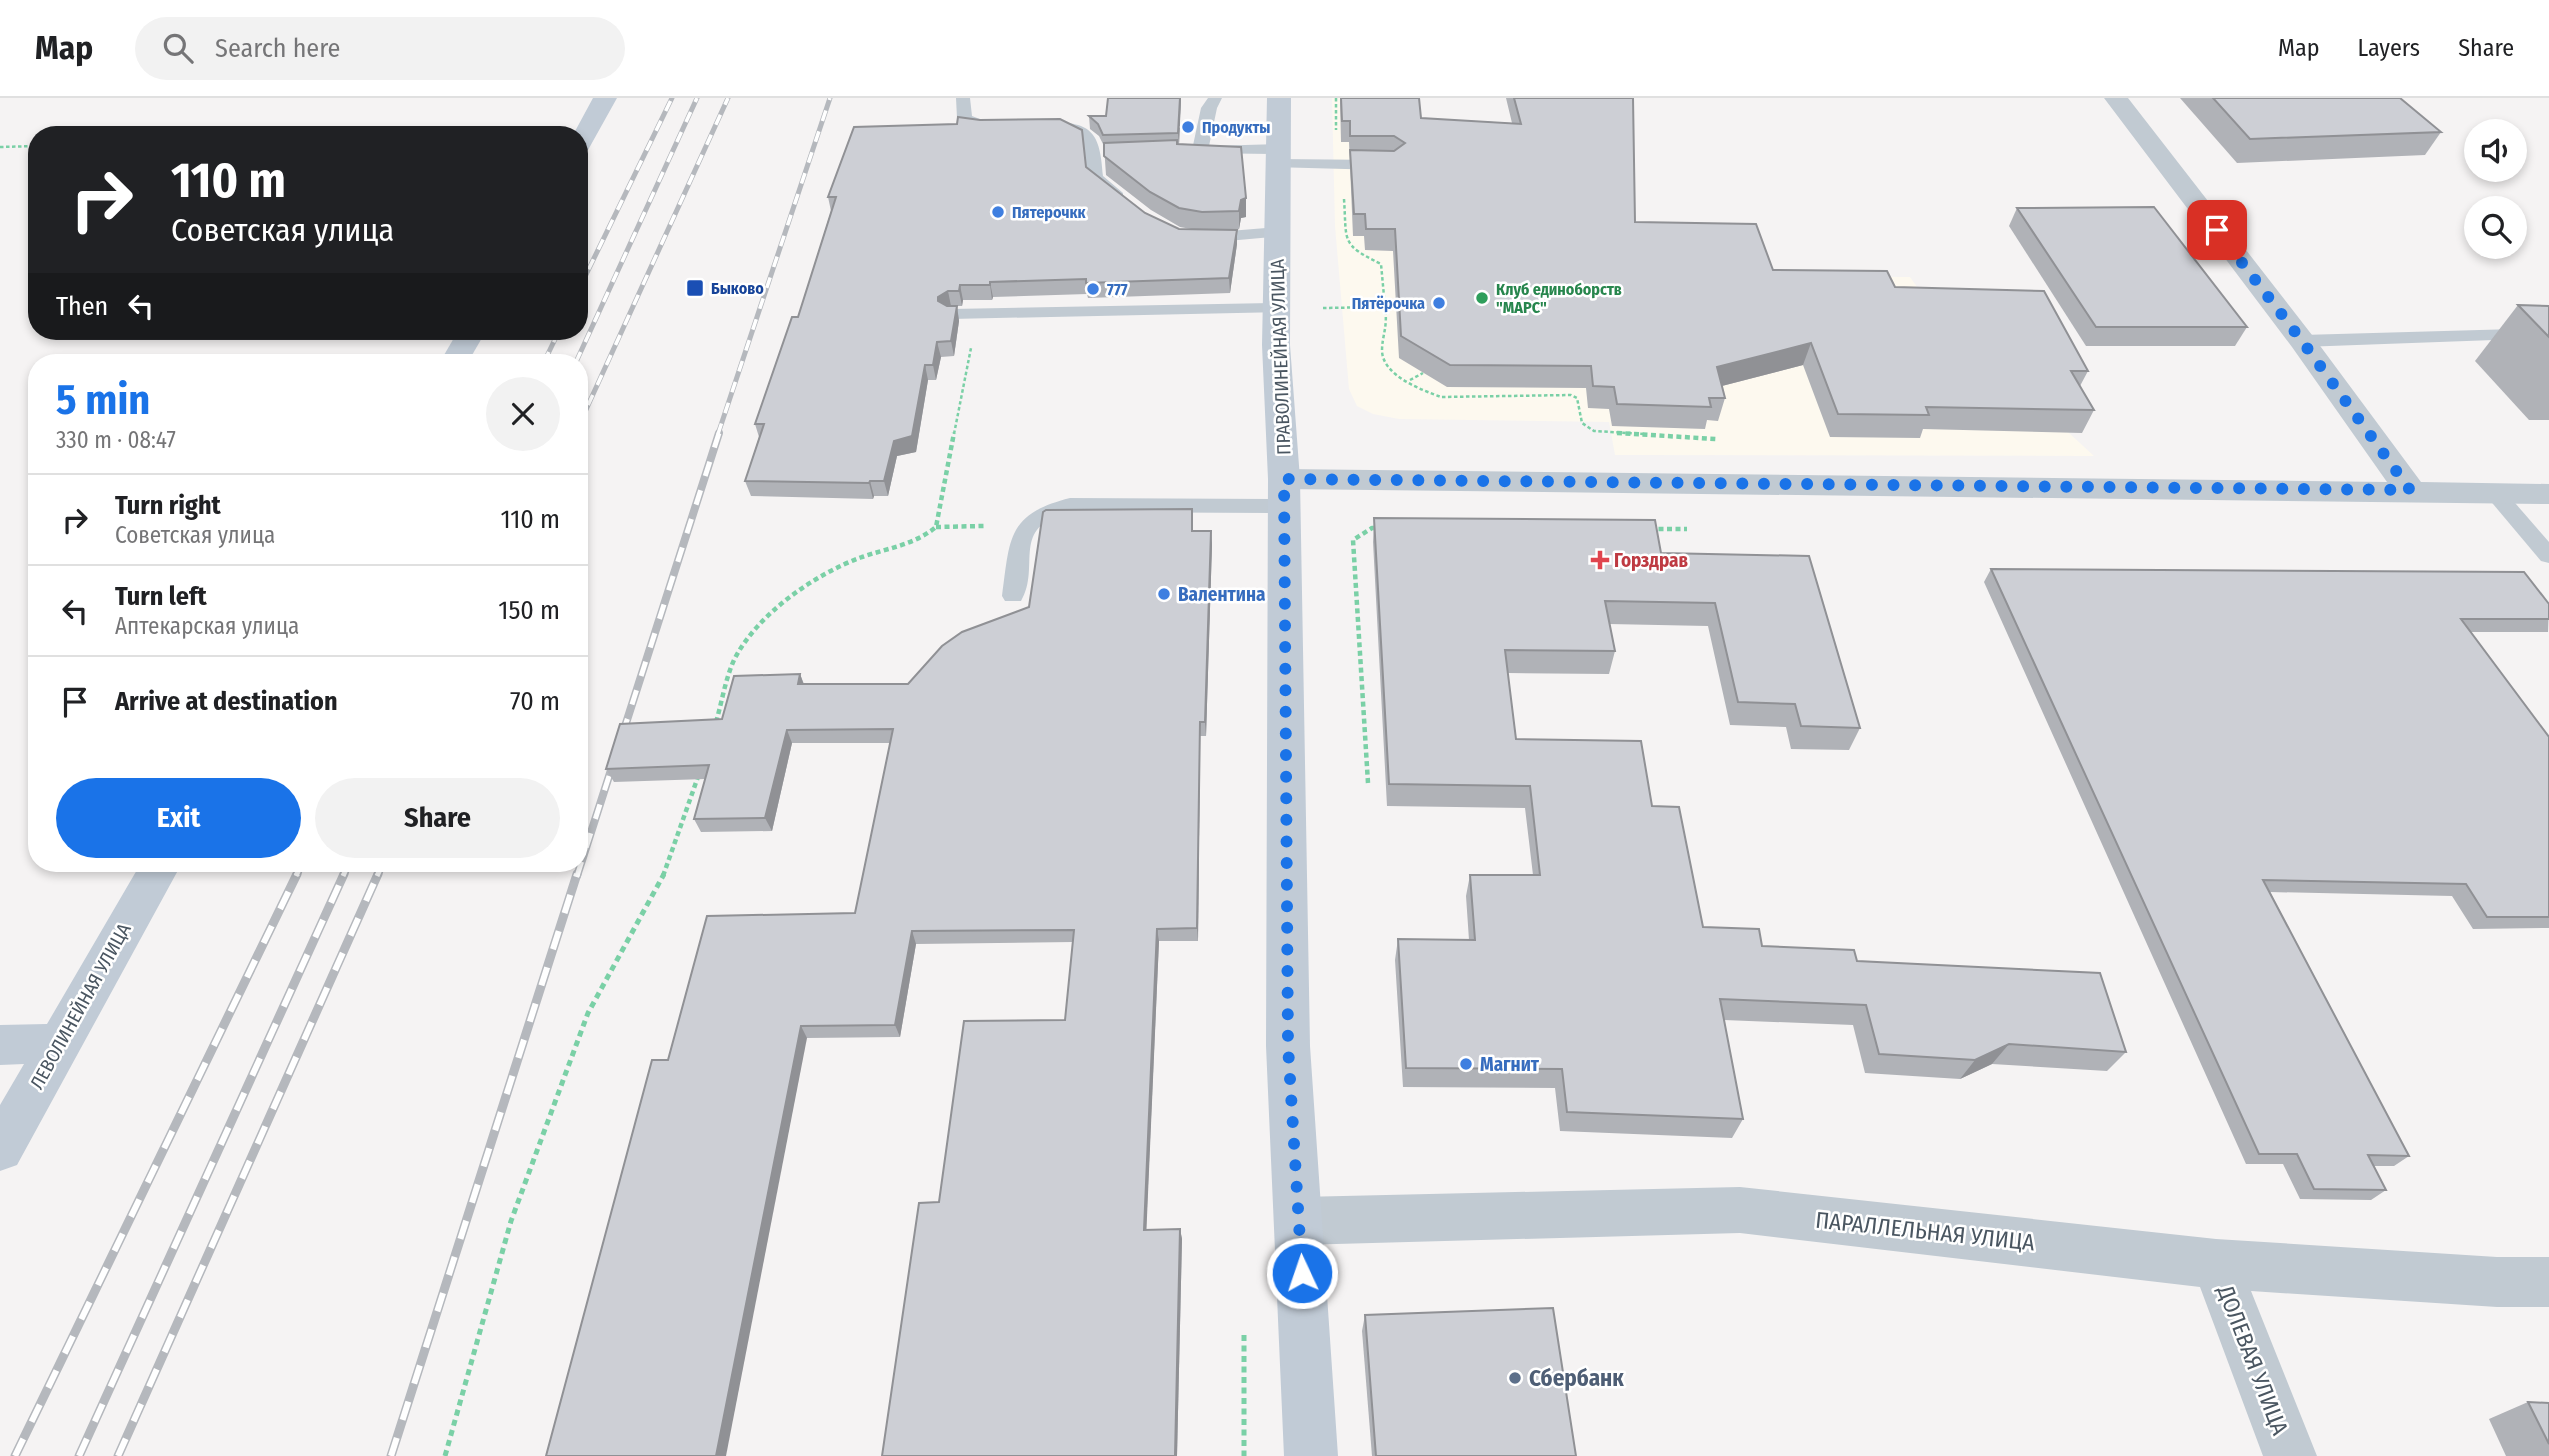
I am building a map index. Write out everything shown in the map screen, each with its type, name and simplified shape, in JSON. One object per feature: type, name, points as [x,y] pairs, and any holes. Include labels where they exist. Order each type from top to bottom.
[{"type":"main road","points":[[588,129],[605,98]]},
{"type":"main road","name":"ПРАВОЛИНЕЙНАЯ УЛИЦА","points":[[1279,98],[1276,308],[1283,493],[1288,1046],[1300,1221],[1311,1456]]},
{"type":"main road","name":"ЛЕВОЛИНЕЙНАЯ УЛИЦА","points":[[0,1149],[157,872]]},
{"type":"main road","points":[[0,1045],[60,1043]]},
{"type":"street","points":[[2116,98],[2302,341],[2410,490]]},
{"type":"street","points":[[1283,493],[2410,490],[2549,494]]},
{"type":"street","name":"ПАРАЛЛЕЛЬНАЯ УЛИЦА","points":[[1300,1221],[1741,1210],[2216,1264],[2497,1282],[2549,1282]]},
{"type":"street","name":"ДОЛЕВАЯ УЛИЦА","points":[[2216,1264],[2290,1456]]},
{"type":"lane","points":[[963,98],[965,118],[974,127],[1008,128]]},
{"type":"lane","points":[[1215,98],[1194,151],[1278,156],[1344,164],[1393,165]]},
{"type":"lane","points":[[1028,127],[1064,126],[1080,130],[1091,137],[1101,155],[1095,177],[1127,203]]},
{"type":"lane","points":[[1185,235],[1215,238],[1277,232]]},
{"type":"lane","points":[[951,314],[1276,308]]},
{"type":"lane","points":[[2302,341],[2549,332]]},
{"type":"lane","points":[[1013,596],[1022,535],[1026,525],[1046,510],[1070,505],[1283,493]]},
{"type":"lane","points":[[2495,493],[2549,556]]},
{"type":"path","points":[[1336,98],[1335,140],[1343,153],[1347,242],[1352,250],[1381,264],[1384,270],[1387,330],[1382,350],[1384,360],[1409,381],[1441,397],[1571,394],[1577,398],[1582,423],[1594,431],[1728,440]]},
{"type":"path","points":[[0,146],[28,146]]},
{"type":"path","points":[[1276,308],[1385,307]]},
{"type":"path","points":[[714,729],[736,656],[782,605],[810,583],[837,568],[922,539],[936,527],[971,345],[951,314]]},
{"type":"path","points":[[1409,381],[1423,373]]},
{"type":"path","points":[[1368,783],[1353,540],[1372,528],[1386,528]]},
{"type":"path","points":[[1645,529],[1700,529]]},
{"type":"path","points":[[445,1456],[511,1221],[588,1013],[666,871],[701,768]]},
{"type":"shaded area","points":[[1332,98],[1397,98],[1408,236],[1739,276],[1910,277],[1929,304],[2094,456],[1615,455],[1609,422],[1399,419],[1373,414],[1357,406],[1349,389],[1335,226]]},
{"type":"building","points":[[1108,98],[1180,98],[1178,133],[1103,135],[1098,124],[1089,116],[1106,116]]},
{"type":"building","points":[[1341,98],[1419,98],[1421,118],[1521,124],[1514,98],[1633,98],[1635,222],[1756,224],[1773,270],[1887,271],[1895,287],[2044,291],[2088,371],[2071,371],[2094,410],[1926,407],[1929,415],[1838,414],[1811,343],[1717,367],[1725,398],[1709,398],[1711,407],[1617,404],[1614,387],[1593,386],[1591,366],[1450,365],[1401,336],[1395,229],[1366,229],[1365,214],[1354,214],[1350,150],[1394,151],[1405,143],[1394,136],[1350,136],[1350,121],[1342,121]]},
{"type":"building","points":[[2213,98],[2400,98],[2441,132],[2250,139]]},
{"type":"building","points":[[958,117],[980,120],[1060,119],[1082,130],[1086,167],[1145,213],[1179,229],[1237,230],[1229,278],[1086,283],[1086,279],[960,285],[959,291],[948,291],[938,297],[938,301],[947,306],[957,306],[951,341],[937,342],[933,365],[925,365],[912,436],[894,441],[884,481],[745,481],[764,424],[755,424],[792,317],[798,317],[836,197],[828,197],[854,127],[957,124]]},
{"type":"building","points":[[1177,140],[1177,144],[1241,147],[1246,198],[1241,200],[1239,211],[1202,212],[1179,208],[1150,192],[1104,156],[1104,143]]},
{"type":"building","points":[[2154,207],[2247,327],[2096,327],[2017,208]]},
{"type":"building","points":[[2518,305],[2549,306],[2549,337]]},
{"type":"building","points":[[1192,509],[1192,531],[1211,531],[1205,722],[1200,722],[1197,928],[1157,929],[1144,1230],[1180,1229],[1175,1456],[882,1456],[919,1203],[939,1202],[964,1021],[1065,1020],[1074,930],[912,931],[895,1025],[801,1026],[716,1456],[546,1456],[652,1060],[668,1060],[707,916],[855,913],[893,729],[787,730],[765,818],[694,819],[709,765],[606,769],[620,724],[722,719],[734,676],[800,674],[798,684],[908,684],[942,646],[962,632],[1029,607],[1043,512],[1046,510]]},
{"type":"building","points":[[1374,518],[1655,520],[1661,553],[1809,556],[1860,728],[1801,726],[1795,704],[1738,702],[1715,603],[1605,601],[1615,651],[1505,650],[1516,739],[1641,741],[1652,806],[1679,807],[1703,927],[1759,929],[1762,946],[1854,950],[1857,961],[2100,973],[2126,1052],[2009,1044],[1975,1060],[1879,1054],[1866,1005],[1720,999],[1743,1119],[1567,1112],[1562,1069],[1406,1068],[1398,939],[1475,940],[1470,875],[1540,875],[1530,786],[1389,784]]},
{"type":"building","points":[[1991,569],[2524,572],[2549,604],[2549,619],[2461,619],[2549,737],[2549,917],[2487,917],[2466,884],[2263,880],[2409,1156],[2368,1155],[2386,1190],[2314,1189],[2297,1154],[2259,1154]]},
{"type":"building","points":[[1553,1308],[1576,1456],[1376,1456],[1365,1315]]},
{"type":"building","points":[[2528,1402],[2549,1403],[2549,1444]]},
{"type":"railway","points":[[588,271],[672,98]]},
{"type":"railway","points":[[588,336],[697,98]]},
{"type":"railway","points":[[588,405],[728,98]]},
{"type":"railway","points":[[718,434],[830,98]]},
{"type":"railway","points":[[548,354],[555,340]]},
{"type":"railway","points":[[580,354],[586,340]]},
{"type":"railway","points":[[588,842],[719,433]]},
{"type":"railway","points":[[296,876],[298,872]]},
{"type":"railway","points":[[343,876],[345,872]]},
{"type":"railway","points":[[377,876],[379,872]]},
{"type":"railway","points":[[577,876],[578,872]]},
{"type":"railway","points":[[15,1456],[297,874]]},
{"type":"railway","points":[[79,1456],[344,874]]},
{"type":"railway","points":[[118,1456],[378,874]]},
{"type":"railway","points":[[391,1456],[577,874]]},
{"type":"place","name":"Продукты","points":[[1188,127]]},
{"type":"place","name":"Пятерочкк","points":[[998,212]]},
{"type":"place","name":"Быково","points":[[695,288]]},
{"type":"place","name":"777","points":[[1093,289]]},
{"type":"place","name":"Клуб единоборств \"МАРС\"","points":[[1482,298]]},
{"type":"place","name":"Пятёрочка","points":[[1439,303]]},
{"type":"place","name":"Горздрав","points":[[1600,560]]},
{"type":"place","name":"Валентина","points":[[1164,594]]},
{"type":"place","name":"Магнит","points":[[1466,1064]]},
{"type":"place","name":"Сбербанк","points":[[1515,1378]]},
{"type":"route","points":[[1302,1273],[1288,1046],[1284,479],[2410,490],[2217,230]]}]
